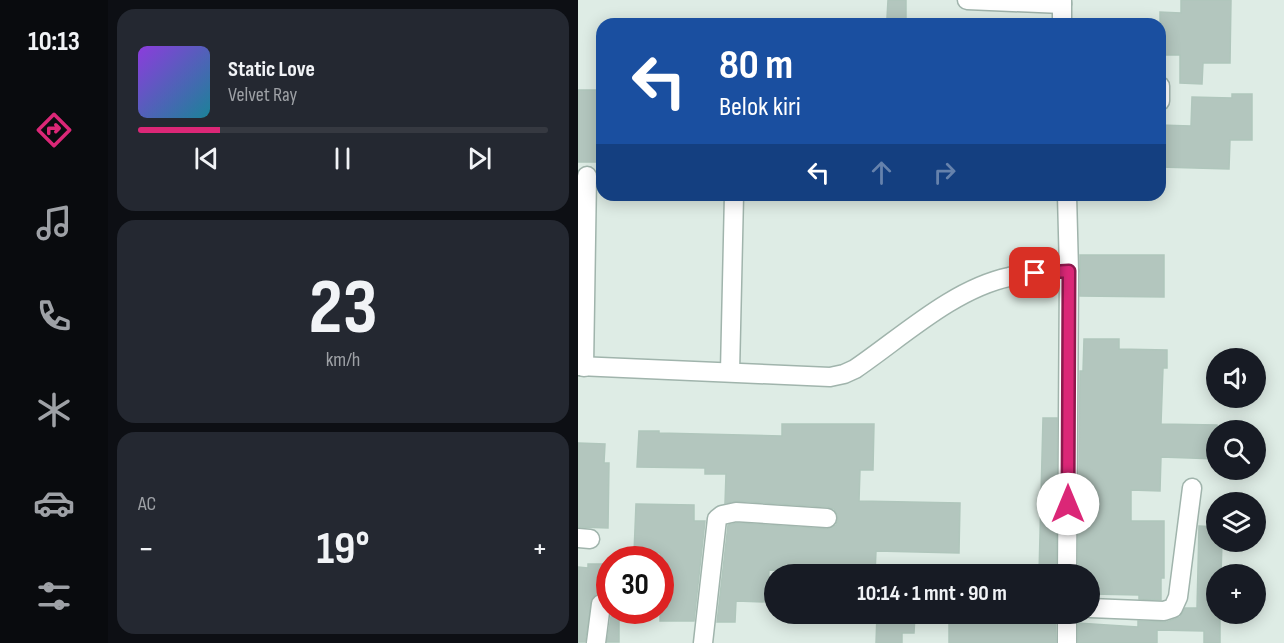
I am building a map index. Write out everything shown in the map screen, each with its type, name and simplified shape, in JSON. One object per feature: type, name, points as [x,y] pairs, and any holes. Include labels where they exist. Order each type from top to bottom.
[{"type":"street","points":[[967,0],[1062,2],[1062,18]]},
{"type":"street","points":[[589,176],[581,367],[830,377],[855,369],[943,307],[976,289],[1008,277],[1069,271]]},
{"type":"street","points":[[730,372],[734,201]]},
{"type":"street","points":[[1067,201],[1069,271],[1067,564]]},
{"type":"street","points":[[1100,608],[1163,611],[1173,608],[1178,597],[1192,488]]},
{"type":"street","points":[[703,643],[717,519],[722,515],[736,512],[827,518]]},
{"type":"street","points":[[596,643],[598,624]]},
{"type":"street","points":[[1067,624],[1067,643]]},
{"type":"building","points":[[888,0],[906,0],[906,18],[887,18]]},
{"type":"building","points":[[1181,0],[1231,0],[1230,63],[1203,63],[1202,84],[1180,83],[1180,55],[1166,55],[1166,18],[1160,18],[1160,12],[1181,13]]},
{"type":"building","points":[[578,90],[596,90],[596,162],[578,162]]},
{"type":"building","points":[[1232,94],[1252,94],[1252,140],[1230,140],[1229,169],[1166,167],[1166,125],[1191,126],[1192,97],[1232,98]]},
{"type":"building","points":[[1080,255],[1164,255],[1164,297],[1080,296]]},
{"type":"building","points":[[1084,339],[1119,339],[1119,349],[1167,350],[1167,368],[1163,368],[1161,424],[1206,425],[1206,459],[1161,457],[1160,491],[1131,490],[1131,521],[1164,521],[1164,578],[1161,578],[1161,600],[1139,599],[1139,595],[1100,594],[1100,564],[1078,564],[1080,371],[1083,371]]},
{"type":"building","points":[[1043,418],[1057,418],[1056,564],[1039,564]]},
{"type":"building","points":[[782,424],[874,424],[873,470],[860,470],[859,501],[960,503],[959,553],[876,551],[875,564],[764,564],[764,602],[736,601],[735,622],[717,622],[728,525],[737,523],[827,529],[836,525],[837,514],[834,509],[828,507],[737,501],[725,503],[726,474],[705,474],[705,468],[637,467],[639,431],[782,436]]},
{"type":"building","points":[[578,443],[605,444],[604,463],[609,463],[608,528],[578,527]]},
{"type":"building","points":[[636,504],[694,505],[694,521],[705,521],[694,621],[674,621],[674,546],[634,546]]},
{"type":"building","points":[[1199,526],[1206,526],[1206,552],[1222,552],[1221,564],[1206,564],[1206,624],[1220,624],[1220,643],[1204,643],[1204,631],[1157,630],[1157,643],[1078,643],[1078,624],[1138,627],[1138,621],[1167,622],[1180,617],[1185,608],[1197,608]]},
{"type":"building","points":[[588,564],[596,564],[596,594],[592,598],[585,642],[578,642],[578,567],[588,568]]},
{"type":"building","points":[[610,624],[619,624],[619,642],[607,642]]},
{"type":"building","points":[[877,624],[914,624],[914,633],[902,633],[902,643],[876,643]]},
{"type":"building","points":[[949,624],[1055,624],[1056,643],[949,643]]},
{"type":"route","points":[[1035,273],[1069,271],[1068,504]]}]
